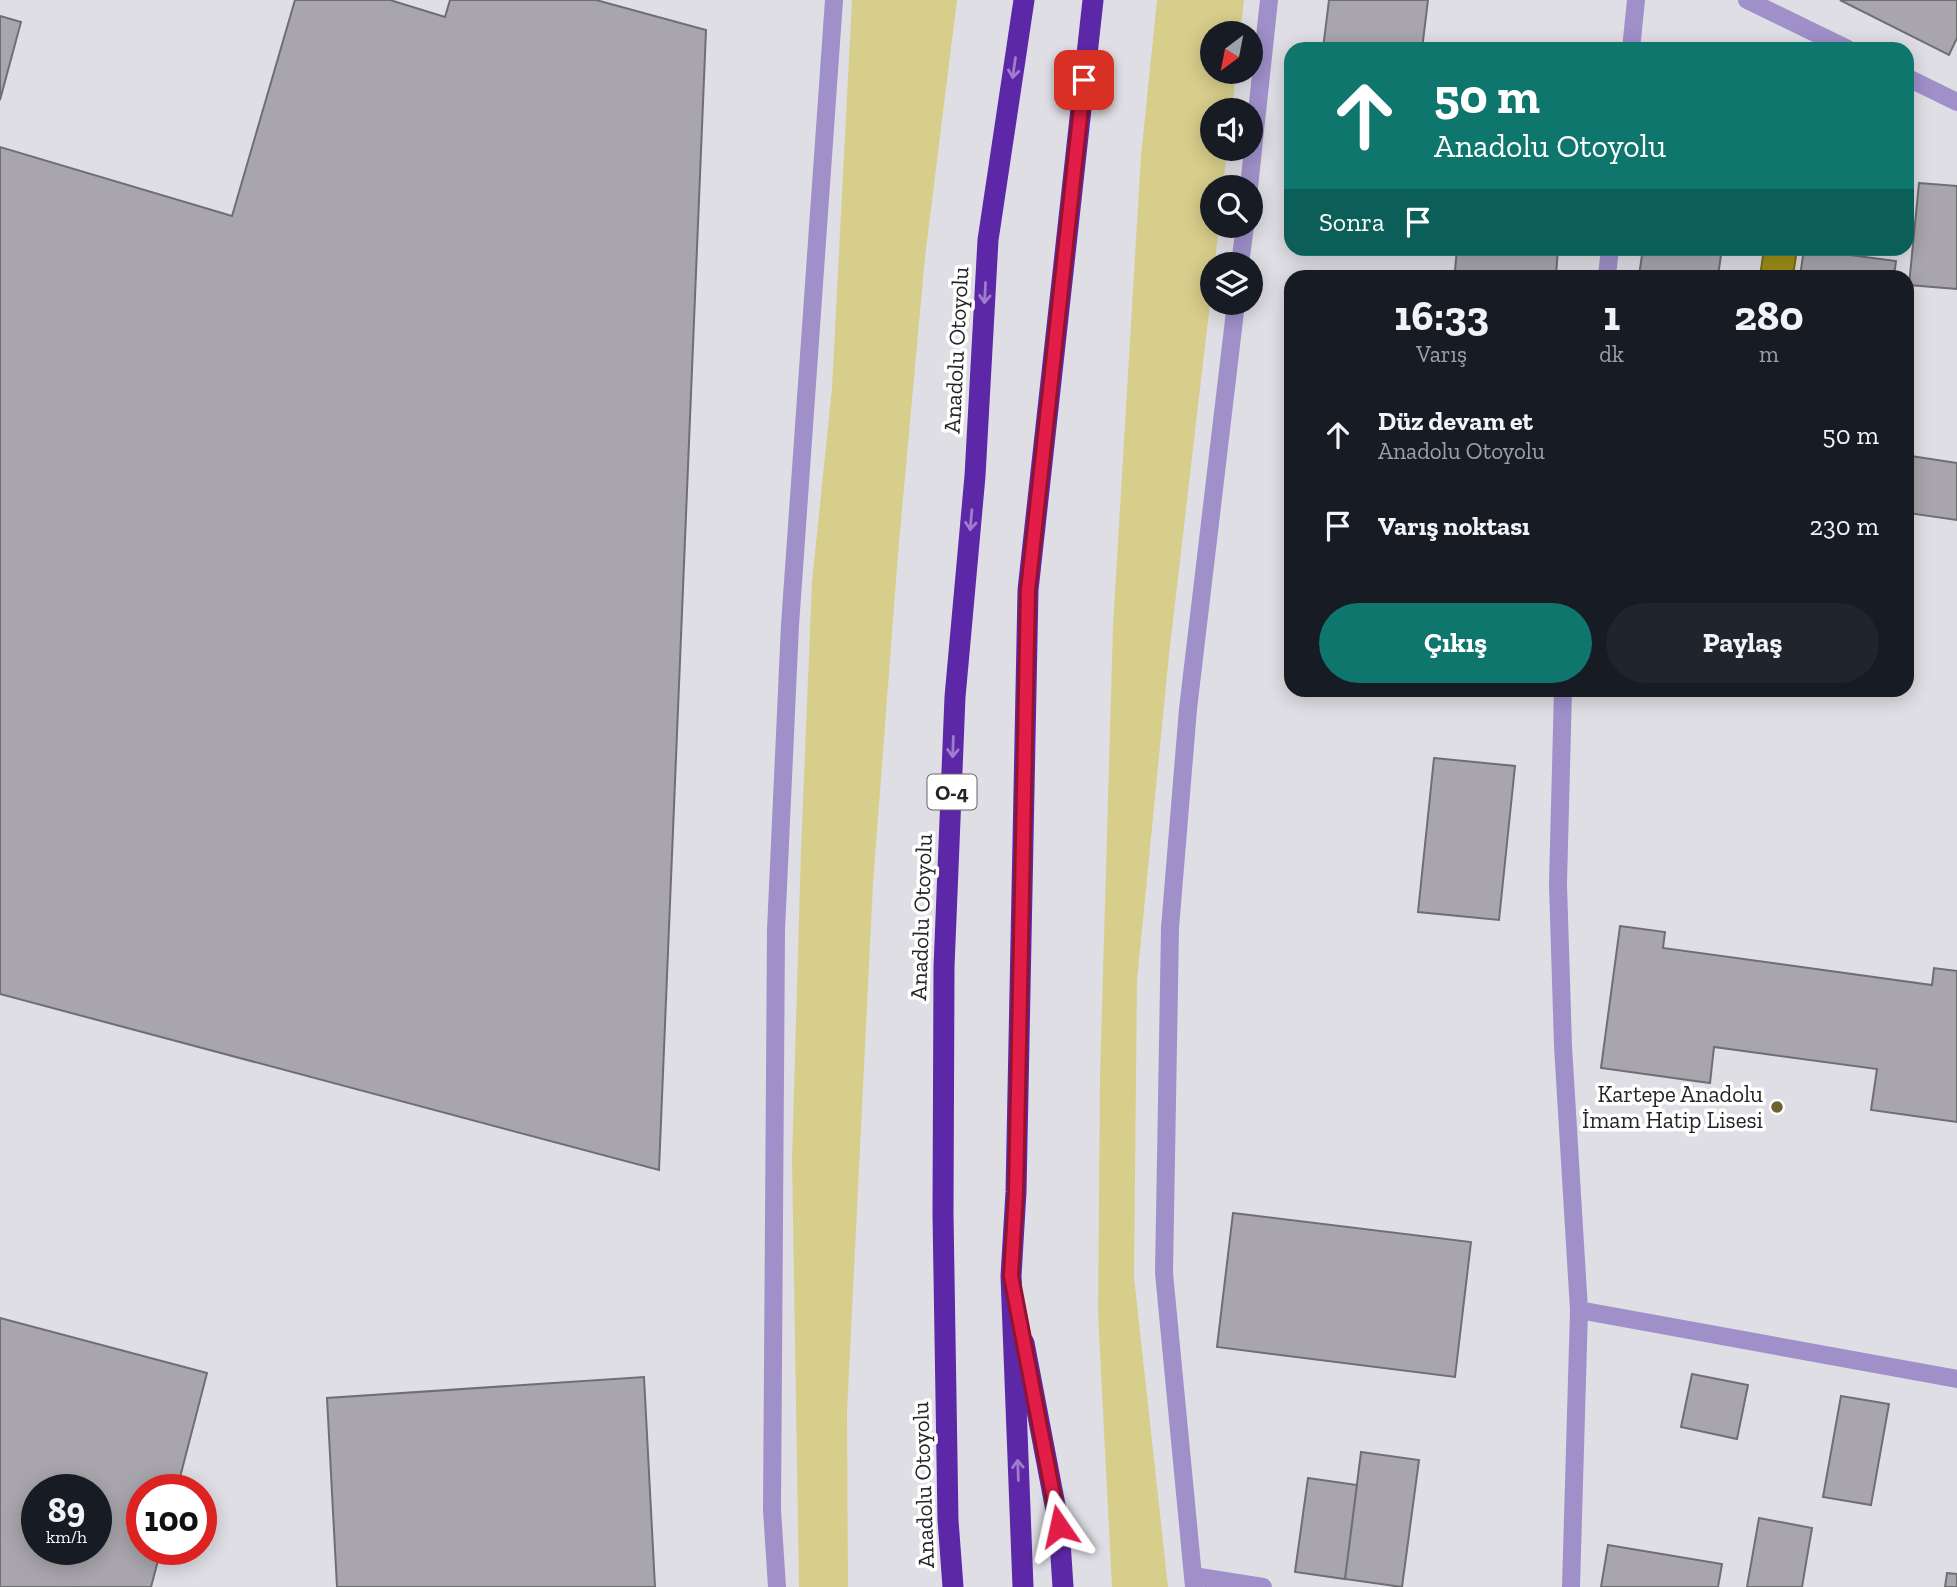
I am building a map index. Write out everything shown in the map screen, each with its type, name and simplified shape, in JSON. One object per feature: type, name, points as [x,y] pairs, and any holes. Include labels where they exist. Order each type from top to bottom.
[{"type":"highway","name":"Anadolu Otoyolu","points":[[953,1587],[948,1520],[943,1201],[944,967],[955,697],[975,476],[988,240],[1024,0]]},
{"type":"highway","points":[[1023,1587],[1011,1276],[1016,1192],[1028,590],[1093,0]]},
{"type":"highway","points":[[1011,1276],[1059,1526],[1063,1587]]},
{"type":"street","points":[[777,1587],[772,1510],[776,930],[790,625],[834,0]]},
{"type":"street","points":[[1250,175],[1269,0]]},
{"type":"street","points":[[1632,42],[1636,0]]},
{"type":"street","points":[[1747,0],[1834,42]]},
{"type":"street","points":[[1914,81],[1957,102]]},
{"type":"street","points":[[1235,315],[1188,709],[1170,928],[1164,1273],[1194,1582],[1263,1587]]},
{"type":"street","points":[[1563,697],[1558,884],[1563,1046],[1579,1310],[1571,1587]]},
{"type":"street","points":[[1579,1310],[1957,1380]]},
{"type":"shaded area","points":[[852,0],[957,0],[925,257],[898,554],[873,884],[847,1412],[848,1587],[799,1587],[792,1159],[801,850],[812,582],[832,388]]},
{"type":"shaded area","points":[[1157,0],[1244,0],[1241,21],[1200,21],[1200,84],[1235,84],[1233,98],[1200,98],[1200,161],[1226,161],[1224,175],[1200,175],[1200,238],[1218,238],[1216,252],[1200,252],[1200,315],[1209,315],[1169,655],[1137,980],[1134,1277],[1168,1587],[1112,1587],[1098,1314],[1100,1076],[1113,626],[1141,156]]},
{"type":"shaded area","points":[[1763,256],[1796,256],[1794,270],[1761,270]]},
{"type":"building","points":[[295,0],[390,0],[445,17],[450,0],[596,0],[706,30],[659,1170],[0,994],[0,147],[232,216]]},
{"type":"building","points":[[1329,0],[1428,0],[1423,42],[1324,42]]},
{"type":"building","points":[[1840,0],[1957,0],[1957,38],[1949,55]]},
{"type":"building","points":[[0,16],[21,22],[0,100]]},
{"type":"building","points":[[1919,183],[1957,186],[1957,289],[1914,285],[1914,270],[1910,270],[1914,256]]},
{"type":"building","points":[[1456,256],[1557,256],[1556,270],[1455,270]]},
{"type":"building","points":[[1642,256],[1721,256],[1719,270],[1640,270]]},
{"type":"building","points":[[1803,256],[1858,256],[1896,261],[1895,270],[1801,270]]},
{"type":"building","points":[[1914,456],[1957,463],[1957,520],[1914,514]]},
{"type":"building","points":[[1434,758],[1515,766],[1499,920],[1418,912]]},
{"type":"building","points":[[1620,926],[1665,932],[1663,948],[1932,985],[1934,968],[1957,971],[1957,1122],[1871,1110],[1877,1069],[1714,1047],[1710,1083],[1601,1068]]},
{"type":"building","points":[[1233,1213],[1471,1242],[1455,1377],[1217,1347]]},
{"type":"building","points":[[0,1318],[207,1373],[181,1474],[126,1474],[126,1565],[157,1565],[151,1587],[0,1587]]},
{"type":"building","points":[[1692,1374],[1748,1385],[1737,1439],[1681,1427]]},
{"type":"building","points":[[644,1377],[655,1587],[337,1587],[327,1398]]},
{"type":"building","points":[[1841,1396],[1889,1404],[1871,1505],[1823,1497]]},
{"type":"building","points":[[1361,1452],[1419,1460],[1402,1587],[1345,1579]]},
{"type":"building","points":[[1308,1478],[1357,1485],[1345,1579],[1295,1572]]},
{"type":"building","points":[[1759,1518],[1812,1528],[1802,1587],[1747,1587]]},
{"type":"building","points":[[1608,1545],[1722,1564],[1718,1587],[1601,1587]]},
{"type":"building","points":[[1947,1573],[1957,1574],[1957,1587],[1945,1587]]},
{"type":"place","name":"Kartepe Anadolu İmam Hatip Lisesi","points":[[1777,1107]]},
{"type":"route","points":[[1059,1526],[1011,1276],[1016,1192],[1028,590],[1084,80]]}]
